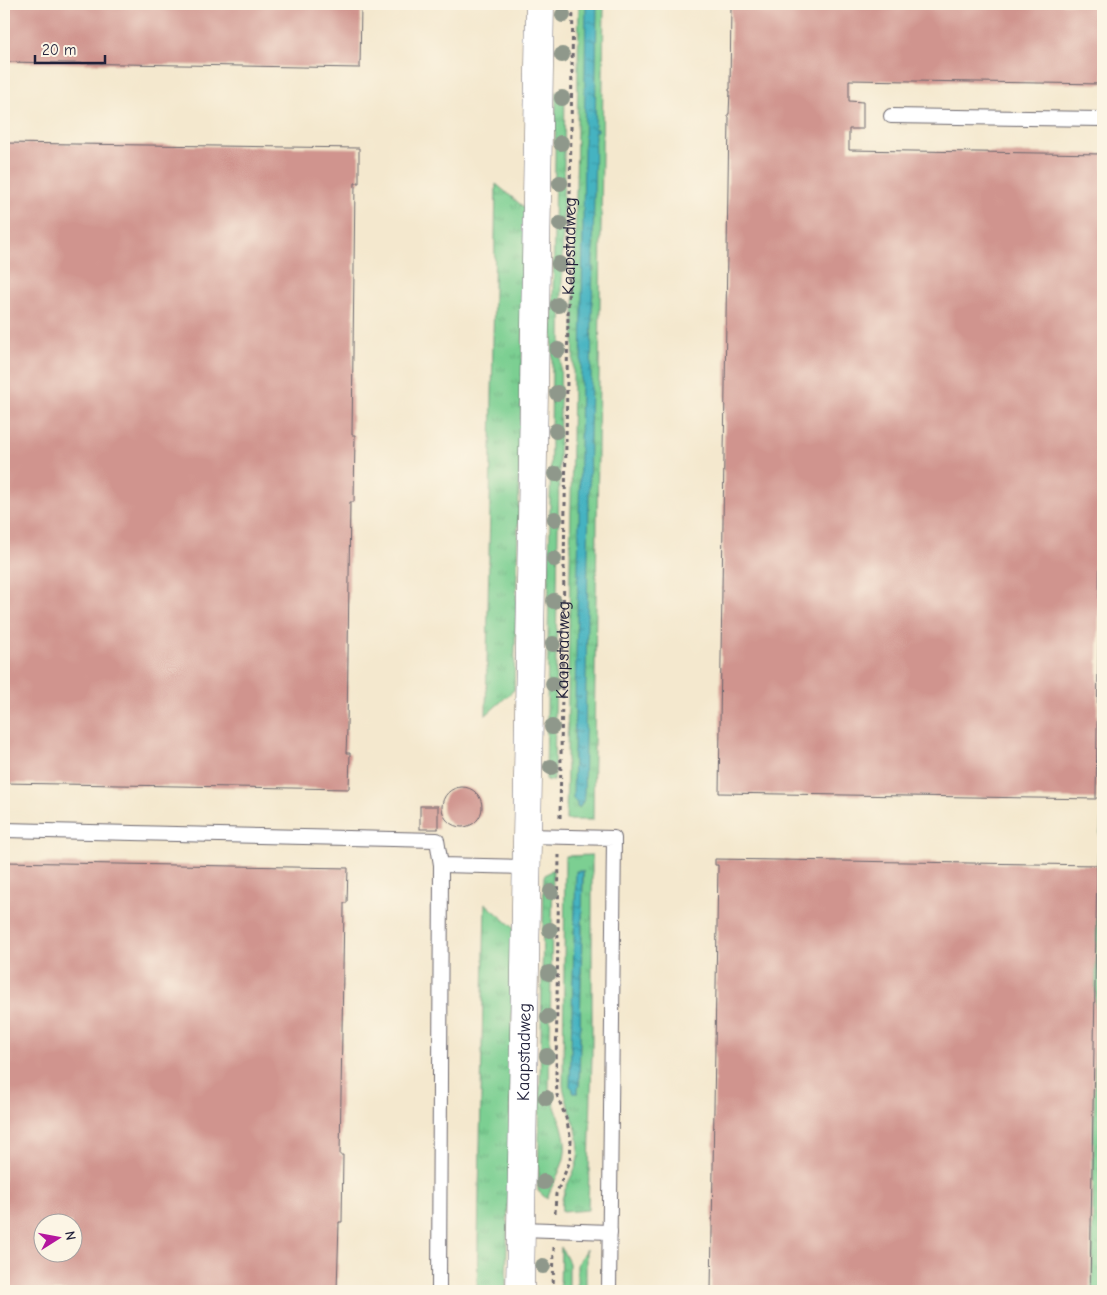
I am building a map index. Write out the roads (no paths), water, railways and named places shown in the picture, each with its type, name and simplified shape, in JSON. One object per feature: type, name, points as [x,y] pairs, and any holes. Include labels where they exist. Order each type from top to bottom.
[{"type":"street","name":"Kaapstadweg","points":[[520,1291],[540,4]]},
{"type":"lane","points":[[891,116],[1103,119]]},
{"type":"lane","points":[[4,830],[438,840],[441,865],[439,1291]]},
{"type":"lane","points":[[527,836],[614,838],[609,1291]]},
{"type":"lane","points":[[441,865],[527,866]]},
{"type":"lane","points":[[521,1229],[610,1232]]},
{"type":"water","points":[[586,4],[597,4],[595,128],[598,131],[595,132],[584,799],[580,807],[577,807],[573,798]]},
{"type":"water","points":[[576,871],[583,871],[579,1086],[578,1093],[573,1093],[573,1089],[570,1086]]}]
